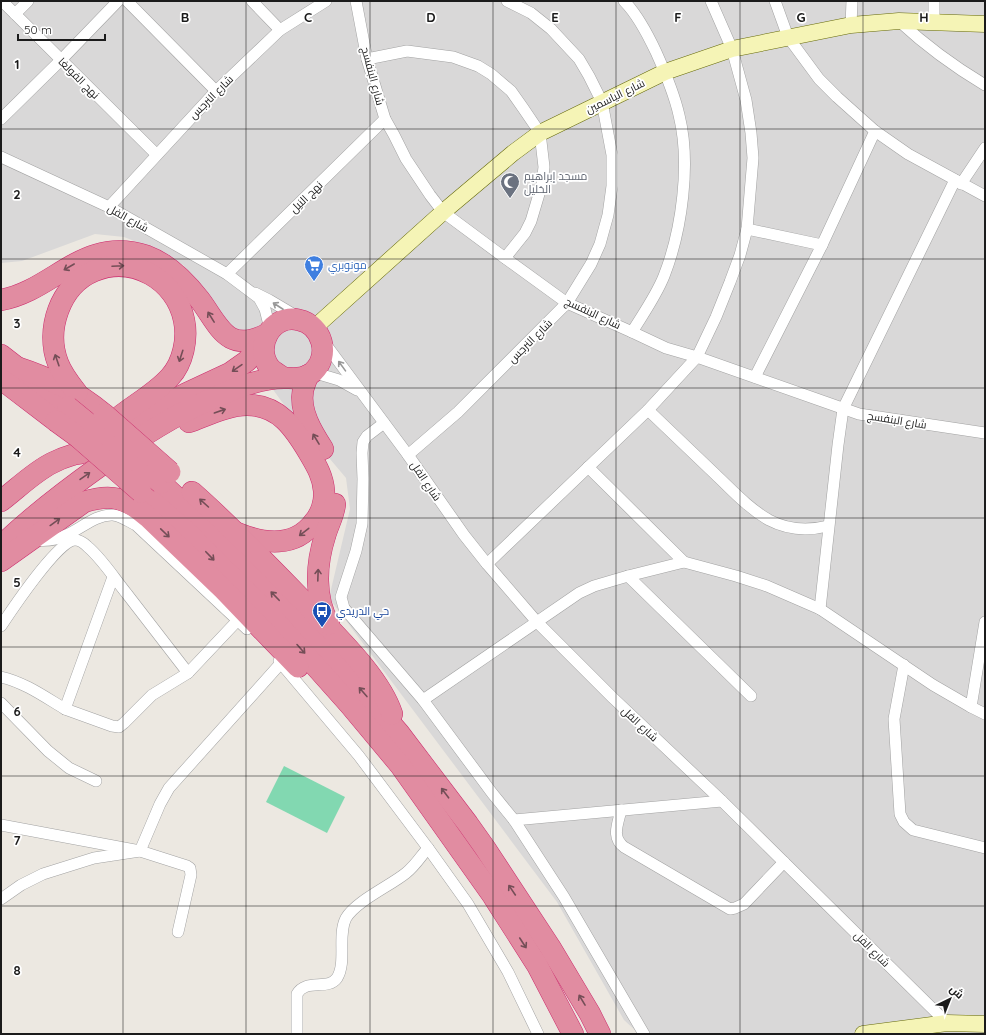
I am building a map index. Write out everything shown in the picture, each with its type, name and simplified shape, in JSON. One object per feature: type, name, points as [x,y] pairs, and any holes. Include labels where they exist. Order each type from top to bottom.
[{"type":"highway","points":[[1,300],[26,292],[74,264],[91,256],[110,252],[129,252],[147,256],[164,264],[179,276],[200,300],[217,327],[223,333],[238,340],[246,341],[255,340],[267,334]]},
{"type":"highway","points":[[1,500],[51,464],[71,455],[81,453],[115,421],[157,389],[170,377],[178,366],[183,353],[186,325],[182,310],[175,296],[166,284],[153,275],[139,269],[124,266],[108,267],[94,271],[83,277],[66,294],[56,316],[53,340],[54,351],[63,374],[67,407],[78,437],[141,492],[190,535],[277,623],[400,765],[481,878],[537,965],[573,1034]]},
{"type":"highway","points":[[1,518],[51,475],[81,453],[150,411],[230,373],[248,361],[267,334],[278,323],[297,319],[314,329],[323,346],[319,364],[310,373],[303,390],[302,403],[310,428],[325,453],[332,469],[336,485],[334,510],[321,551],[318,585],[321,604],[328,622],[338,638]]},
{"type":"highway","points":[[267,334],[263,350],[265,359],[269,367],[276,374],[284,378]]},
{"type":"highway","points":[[6,367],[67,407],[166,478],[237,533],[338,638],[382,691],[399,733]]},
{"type":"highway","points":[[1,546],[64,491],[143,436],[182,413],[210,399],[250,384],[284,378],[297,378],[310,373]]},
{"type":"highway","points":[[1,388],[67,407],[104,414],[166,478],[335,659],[399,733],[468,824],[550,947],[590,1014],[600,1034]]},
{"type":"highway","points":[[143,436],[160,432],[236,406],[248,405],[272,411],[283,417],[292,426],[318,467],[322,480],[324,493],[322,506],[317,518],[309,529],[299,537],[283,541],[267,542],[252,539],[237,533]]},
{"type":"highway","points":[[1,561],[84,502],[98,497],[112,497],[126,500],[138,508],[224,590],[300,669],[364,740],[440,841],[449,851],[481,878]]},
{"type":"street","name":"نهج الفولغا","points":[[2,1],[156,154]]},
{"type":"street","points":[[15,14],[28,1]]},
{"type":"street","points":[[1,118],[61,60],[118,1]]},
{"type":"street","points":[[127,1],[216,91]]},
{"type":"street","points":[[252,1],[280,30]]},
{"type":"street","name":"شارع النرجس","points":[[108,207],[216,91],[280,30],[326,1]]},
{"type":"street","name":"شارع البنفسج","points":[[356,1],[367,59],[385,119],[406,159],[430,195],[443,212],[567,303],[666,348],[697,357],[859,414],[985,433]]},
{"type":"street","name":"شارع النرجس","points":[[408,455],[458,412],[567,303],[591,264],[600,244],[608,215],[612,186],[612,155],[602,102],[579,59],[551,29],[531,13],[508,1]]},
{"type":"street","points":[[624,1],[642,26],[665,72],[679,115],[684,159],[678,228],[664,277],[632,332]]},
{"type":"street","points":[[487,564],[648,410],[697,357],[716,317],[730,282],[740,255],[747,229],[753,158],[746,100],[732,50],[711,1]]},
{"type":"street","points":[[775,1],[788,37],[819,79],[875,131],[908,154],[985,196]]},
{"type":"street","points":[[851,25],[852,1]]},
{"type":"street","points":[[934,1],[934,22]]},
{"type":"street","points":[[899,21],[920,41],[943,59],[985,85]]},
{"type":"street","name":"شارع الياسمين","points":[[314,329],[443,212],[513,153],[540,133],[665,72],[732,50],[788,37],[851,25],[899,21],[985,24]]},
{"type":"street","points":[[367,59],[407,51],[453,57],[478,66],[492,74],[511,91],[540,133],[544,167],[537,206],[531,221],[525,233],[505,258]]},
{"type":"street","name":"نهج النيل","points":[[226,274],[385,119]]},
{"type":"street","points":[[755,377],[822,245],[875,131]]},
{"type":"street","points":[[820,609],[828,526],[843,409],[958,182],[985,148]]},
{"type":"street","name":"شارع الفل","points":[[1,157],[108,207],[226,274],[250,290]]},
{"type":"street","points":[[747,229],[822,245]]},
{"type":"street","points":[[250,290],[269,300],[314,329]]},
{"type":"street","points":[[250,290],[259,298],[265,309],[267,334]]},
{"type":"street","name":"شارع الفل","points":[[314,329],[408,455],[441,504],[487,564],[538,622],[628,713],[722,801],[948,1023]]},
{"type":"street","points":[[310,373],[339,380],[352,386],[364,396]]},
{"type":"street","points":[[648,410],[735,494],[753,509],[787,527],[800,530],[818,529],[828,526]]},
{"type":"street","points":[[384,423],[367,436],[363,442],[362,524],[356,551],[341,597],[344,608],[423,700],[492,793],[514,820],[564,897],[644,1034]]},
{"type":"street","points":[[588,467],[684,562]]},
{"type":"street","points":[[31,539],[42,541],[53,540],[63,537],[102,516],[121,516],[136,525],[238,620],[281,663],[359,756],[428,848],[468,904],[508,972],[538,1034]]},
{"type":"street","points":[[1,626],[58,550],[69,541],[74,540],[84,543],[114,577],[188,673]]},
{"type":"street","points":[[423,700],[579,593],[594,586],[684,562],[767,586],[820,609],[933,685],[971,708],[985,714]]},
{"type":"street","points":[[628,576],[751,696]]},
{"type":"street","points":[[65,709],[114,577]]},
{"type":"street","points":[[1,677],[34,691],[65,709],[112,726],[119,726],[124,723],[152,695],[188,673],[238,620]]},
{"type":"street","points":[[971,708],[985,622]]},
{"type":"street","points":[[140,851],[160,804],[169,788],[281,663]]},
{"type":"street","points":[[904,666],[894,719],[900,814],[904,822],[913,830],[985,848]]},
{"type":"street","points":[[1,703],[48,751],[69,768],[96,781]]},
{"type":"street","points":[[514,820],[722,801]]},
{"type":"street","points":[[621,810],[616,830],[616,838],[619,843],[630,851],[730,909],[744,904],[784,862]]},
{"type":"street","points":[[1,826],[140,851],[187,866],[190,868],[191,875],[178,932]]},
{"type":"street","points":[[298,1034],[297,994],[303,987],[327,984],[336,979],[340,970],[342,936],[345,921],[349,913],[408,871],[428,848]]},
{"type":"street","points":[[1,899],[21,885],[43,874],[94,858],[140,851]]},
{"type":"street","points":[[863,1034],[895,1032],[948,1023],[985,1024]]},
{"type":"shaded area","points":[[1,1],[985,1],[985,1034],[640,1034],[624,1020],[557,902],[329,598],[350,509],[346,478],[282,402],[183,265],[152,248],[124,237],[95,234],[22,261],[1,263]]},
{"type":"green space","points":[[284,766],[345,797],[327,833],[266,802]]},
{"type":"place","name":"مسجد إبراهيم الخليل","points":[[510,199]]},
{"type":"place","name":"مونوبري","points":[[314,282]]},
{"type":"place","name":"حي الدريدي","points":[[322,628]]}]
